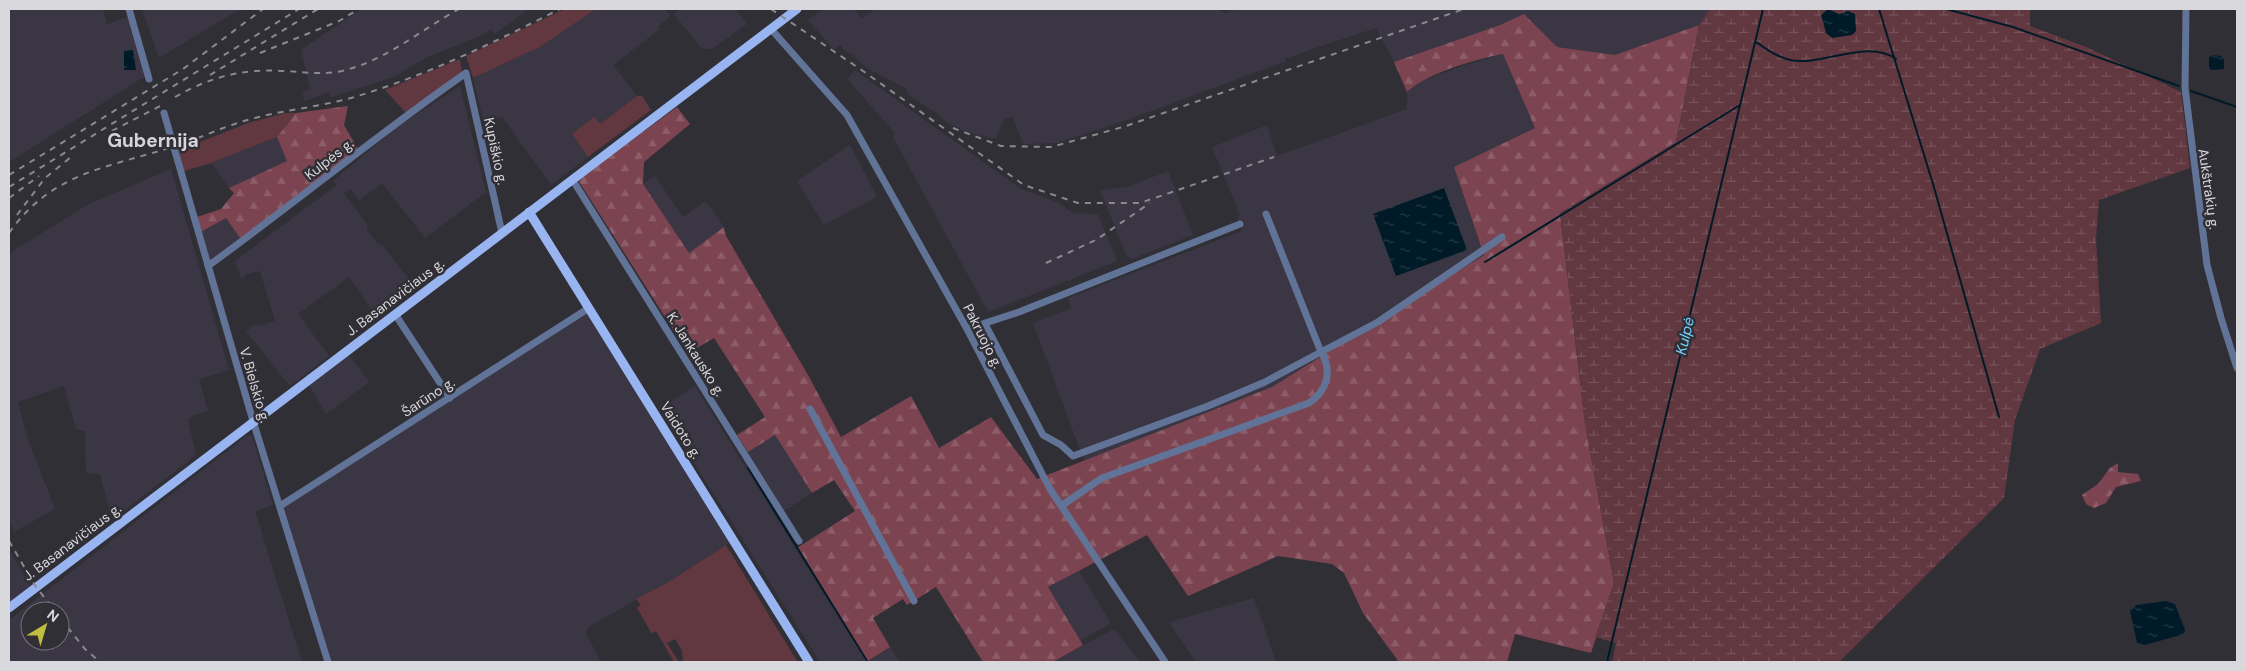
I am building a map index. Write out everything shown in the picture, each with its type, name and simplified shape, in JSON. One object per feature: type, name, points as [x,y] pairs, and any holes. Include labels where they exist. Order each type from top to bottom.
[{"type":"main road","name":"J. Basanavičiaus g.","points":[[9,608],[797,9]]},
{"type":"main road","name":"Vaidoto g.","points":[[529,212],[809,662]]},
{"type":"street","points":[[129,9],[149,79]]},
{"type":"street","name":"Aukštrakių g.","points":[[2186,9],[2184,88],[2207,264],[2221,318],[2237,368]]},
{"type":"street","name":"Pakruojo g.","points":[[772,29],[847,115],[967,329],[1018,432],[1061,506],[1165,662]]},
{"type":"street","name":"Kupiškio g.","points":[[466,73],[502,233]]},
{"type":"street","name":"Kulpės g.","points":[[208,266],[289,207],[388,128],[466,73]]},
{"type":"street","name":"V. Bielskio g.","points":[[164,113],[253,421],[328,662]]},
{"type":"street","name":"K. Jankausko g.","points":[[572,179],[799,541]]},
{"type":"street","points":[[1061,506],[1102,478],[1309,403],[1320,394],[1327,378],[1327,368],[1266,214]]},
{"type":"street","points":[[967,329],[985,324],[1240,224]]},
{"type":"street","points":[[985,324],[1043,435],[1061,445],[1073,456],[1208,406],[1265,382],[1378,322],[1502,237]]},
{"type":"street","name":"Šarūno g.","points":[[280,506],[589,308]]},
{"type":"street","points":[[395,314],[450,398]]},
{"type":"street","points":[[810,409],[914,601]]},
{"type":"shaded area","points":[[9,9],[103,9],[107,24],[131,16],[147,75],[9,162]]},
{"type":"shaded area","points":[[142,9],[240,9],[159,58]]},
{"type":"shaded area","points":[[361,9],[529,9],[495,34],[491,29],[485,34],[427,57],[394,77],[331,97],[329,92],[305,101],[302,92],[310,89],[301,50]]},
{"type":"shaded area","points":[[596,9],[665,9],[671,16],[658,26],[660,29],[613,65],[637,96],[600,124],[572,134],[588,157],[551,185],[502,117],[483,120],[473,78],[540,47]]},
{"type":"shaded area","points":[[681,9],[735,9],[747,24],[712,49],[702,49],[674,14]]},
{"type":"shaded area","points":[[823,9],[854,9],[862,19],[875,9],[1216,9],[1226,13],[1237,9],[1710,9],[1699,25],[1615,55],[1557,47],[1524,14],[1500,25],[1394,62],[1376,28],[1285,59],[1286,61],[1127,120],[1057,143],[1023,144],[1013,117],[1003,120],[996,139],[964,131],[940,118],[941,116],[907,94],[907,89],[867,68],[849,52],[847,53],[840,45],[834,50],[808,20]]},
{"type":"shaded area","points":[[1503,54],[1535,128],[1454,167],[1484,255],[1272,387],[1084,461],[1033,323],[1071,308],[1068,298],[1242,231],[1237,216],[1240,215],[1212,147],[1267,125],[1277,156],[1407,109],[1407,92],[1416,83],[1465,65]]},
{"type":"shaded area","points":[[855,70],[1021,189],[1057,202],[1073,213],[1098,214],[1117,261],[988,312],[893,137],[895,133],[847,79]]},
{"type":"shaded area","points":[[460,86],[486,192],[425,238],[382,183],[359,201],[351,189],[344,193],[368,226],[366,228],[377,243],[382,245],[416,288],[378,319],[349,277],[298,314],[329,356],[290,386],[246,331],[254,324],[260,326],[275,321],[260,271],[245,275],[245,278],[241,279],[235,261],[337,185],[333,181],[397,127]]},
{"type":"shaded area","points":[[277,137],[288,161],[229,188],[211,163]]},
{"type":"shaded area","points":[[850,145],[877,197],[824,225],[797,181]]},
{"type":"shaded area","points":[[171,169],[229,370],[199,379],[208,411],[192,416],[188,420],[196,455],[112,520],[100,474],[86,473],[85,431],[76,429],[64,386],[18,402],[27,437],[55,509],[14,532],[9,519],[9,257],[13,251],[89,204]]},
{"type":"shaded area","points":[[1168,171],[1193,235],[1132,259],[1126,255],[1100,190],[1127,187]]},
{"type":"shaded area","points":[[655,176],[683,217],[706,201],[724,227],[689,253],[643,184]]},
{"type":"shaded area","points":[[226,218],[242,241],[208,266],[199,233]]},
{"type":"shaded area","points":[[589,308],[734,540],[670,581],[590,626],[586,633],[601,662],[328,662],[280,506]]},
{"type":"shaded area","points":[[346,351],[369,382],[326,414],[307,381]]},
{"type":"shaded area","points":[[695,386],[866,662],[820,662],[660,409]]},
{"type":"shaded area","points":[[248,435],[252,436],[273,505],[255,511],[302,662],[9,662],[9,620],[20,611],[20,651],[70,651],[70,601],[34,601]]},
{"type":"shaded area","points":[[775,435],[812,493],[784,511],[748,452]]},
{"type":"shaded area","points":[[9,550],[31,586],[9,603]]},
{"type":"shaded area","points":[[1078,569],[1111,623],[1080,641],[1048,587]]},
{"type":"shaded area","points":[[1254,598],[1276,662],[1196,662],[1169,622]]},
{"type":"shaded area","points":[[1114,629],[1140,662],[1053,662]]},
{"type":"shaded area","points":[[890,647],[900,662],[866,662]]},
{"type":"green space","points":[[565,9],[596,9],[540,47],[473,78],[466,56]]},
{"type":"green space","points":[[1710,9],[2030,9],[2030,26],[2086,47],[2181,92],[2190,168],[2099,200],[2096,239],[2101,323],[2040,349],[2015,420],[2004,498],[1839,662],[1612,662],[1616,643],[1595,637],[1614,583],[1585,424],[1560,213],[1676,142],[1699,25]]},
{"type":"green space","points":[[1524,14],[1557,47],[1615,55],[1699,25],[1676,142],[1560,213],[1585,424],[1614,583],[1591,653],[1515,634],[1507,662],[1399,662],[1363,613],[1344,573],[1332,564],[1278,556],[1188,596],[1147,535],[1048,587],[1083,645],[1053,662],[983,662],[936,587],[907,605],[903,599],[873,618],[890,647],[866,662],[797,548],[855,511],[834,480],[812,493],[775,435],[748,452],[737,435],[765,417],[714,338],[688,353],[578,180],[677,107],[690,124],[644,162],[643,184],[689,253],[724,227],[726,236],[808,375],[841,437],[911,396],[939,448],[991,417],[1037,479],[1272,387],[1484,255],[1454,167],[1535,128],[1503,54],[1479,59],[1439,73],[1407,92],[1394,62],[1500,25]]},
{"type":"green space","points":[[460,59],[462,74],[406,113],[385,90]]},
{"type":"green space","points":[[637,96],[642,96],[651,110],[588,157],[572,134],[594,117],[600,124]]},
{"type":"green space","points":[[348,106],[344,125],[358,149],[242,241],[226,218],[199,233],[194,218],[221,209],[234,193],[229,188],[287,161],[277,137],[296,113]]},
{"type":"green space","points":[[285,113],[296,113],[277,137],[211,163],[181,172],[175,152],[248,123]]},
{"type":"green space","points":[[2118,463],[2118,472],[2138,474],[2141,481],[2116,487],[2106,503],[2094,508],[2086,504],[2082,495],[2098,484],[2110,468]]},
{"type":"green space","points":[[726,545],[797,661],[680,662],[683,660],[682,651],[675,639],[667,643],[679,662],[674,662],[656,631],[652,634],[637,608],[641,605],[636,599],[670,581]]},
{"type":"water","points":[[1828,9],[1839,14],[1848,11],[1855,14],[1856,31],[1852,35],[1832,38],[1826,33],[1821,15]]},
{"type":"water","points":[[133,50],[136,70],[124,70],[124,51]]},
{"type":"water","points":[[2213,55],[2221,56],[2224,60],[2224,69],[2211,70],[2209,67],[2209,57]]},
{"type":"water","points":[[1444,188],[1467,250],[1396,276],[1373,214]]},
{"type":"water","points":[[2166,601],[2175,604],[2185,630],[2184,634],[2145,645],[2137,643],[2130,611],[2136,605]]},
{"type":"waterway","name":"Kulpė","points":[[1607,662],[1763,9]]},
{"type":"waterway","points":[[1879,9],[1933,184],[1999,417]]},
{"type":"waterway","points":[[1946,9],[2013,27],[2179,86]]},
{"type":"waterway","points":[[1756,42],[1776,55],[1790,60],[1816,60],[1872,51],[1884,53],[1896,59]]},
{"type":"waterway","points":[[2191,91],[2237,107]]},
{"type":"waterway","points":[[1485,262],[1740,105]]},
{"type":"waterway","points":[[748,468],[867,661]]},
{"type":"railway","points":[[9,175],[183,69],[263,9]]},
{"type":"railway","points":[[9,187],[299,9]]},
{"type":"railway","points":[[210,75],[318,9]]},
{"type":"railway","points":[[260,53],[339,21],[359,9]]},
{"type":"railway","points":[[175,97],[201,84],[228,75],[269,70],[313,73],[342,71],[374,60],[459,9]]},
{"type":"railway","points":[[9,233],[43,197],[82,175],[182,144],[241,122],[339,101],[378,90],[431,70],[560,9]]},
{"type":"railway","points":[[771,9],[863,71],[1024,185],[1078,203],[1140,203],[1274,157]]},
{"type":"railway","points":[[953,128],[1001,146],[1051,147],[1123,127],[1464,9]]},
{"type":"railway","points":[[112,131],[160,106]]},
{"type":"railway","points":[[17,215],[45,178],[71,157]]},
{"type":"railway","points":[[9,198],[39,176]]},
{"type":"railway","points":[[1046,263],[1096,240],[1150,203]]},
{"type":"railway","points":[[9,541],[36,587],[47,601]]},
{"type":"railway","points":[[70,630],[85,649],[100,662]]},
{"type":"district","name":"Gubernija","points":[[153,140]]}]
